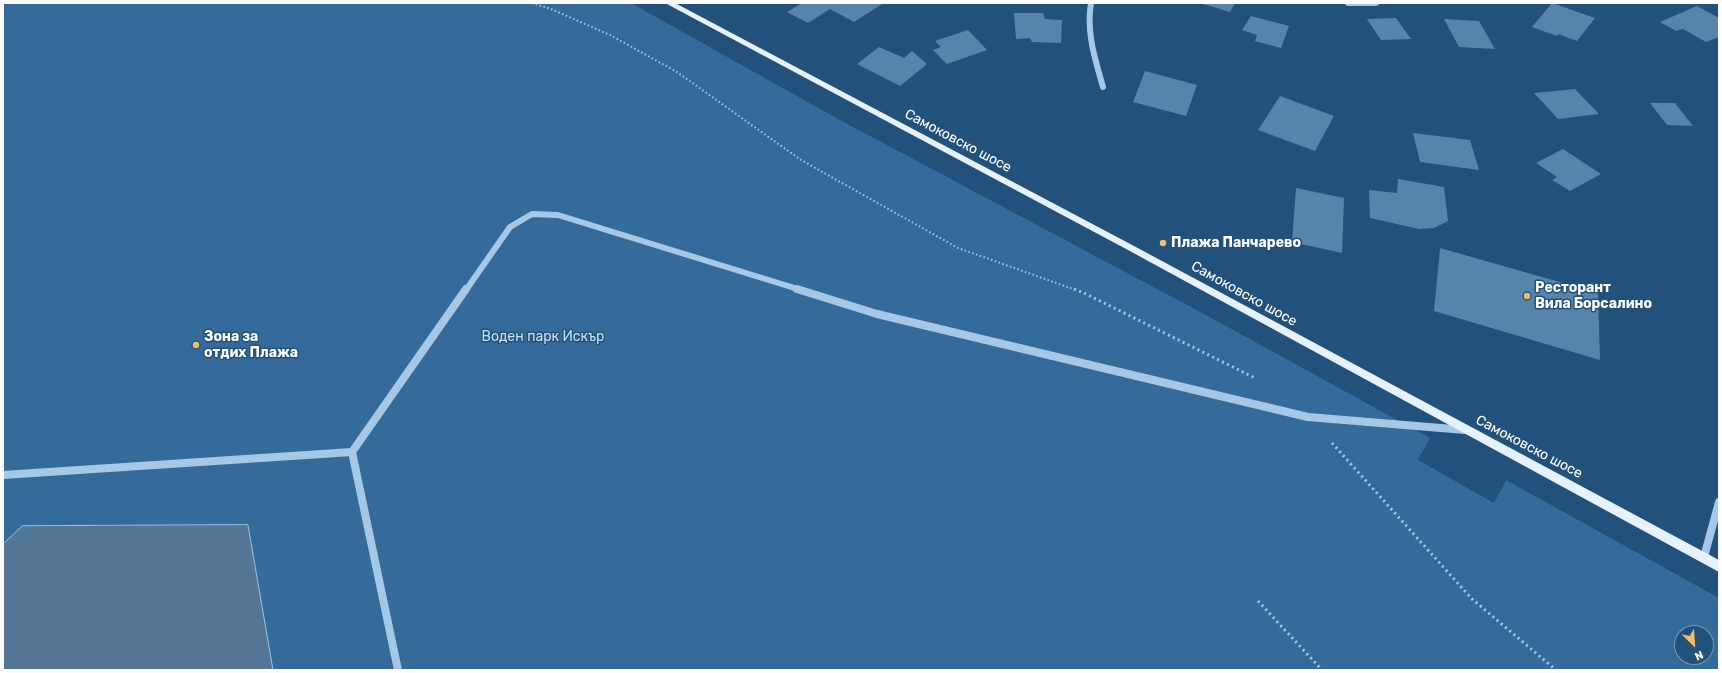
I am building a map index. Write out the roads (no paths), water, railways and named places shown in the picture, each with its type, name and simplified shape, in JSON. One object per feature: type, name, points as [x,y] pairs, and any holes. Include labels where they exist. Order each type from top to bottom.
[{"type":"main road","name":"Самоковско шосе","points":[[669,3],[1470,430],[1719,566]]},
{"type":"street","points":[[1091,3],[1089,11],[1090,35],[1103,87]]},
{"type":"street","points":[[1348,3],[1376,3]]},
{"type":"street","points":[[398,670],[352,452],[510,227],[532,214],[558,215],[877,314],[1308,417],[1470,430]]},
{"type":"street","points":[[3,475],[352,452]]},
{"type":"street","points":[[1704,557],[1719,502]]},
{"type":"place","name":"Плажа Панчарево","points":[[1163,243]]},
{"type":"place","name":"Ресторант Вила Борсалино","points":[[1527,296]]},
{"type":"place","name":"Зона за отдих Плажа","points":[[196,345]]},
{"type":"park label","name":"Воден парк Искър","points":[[543,337]]}]
